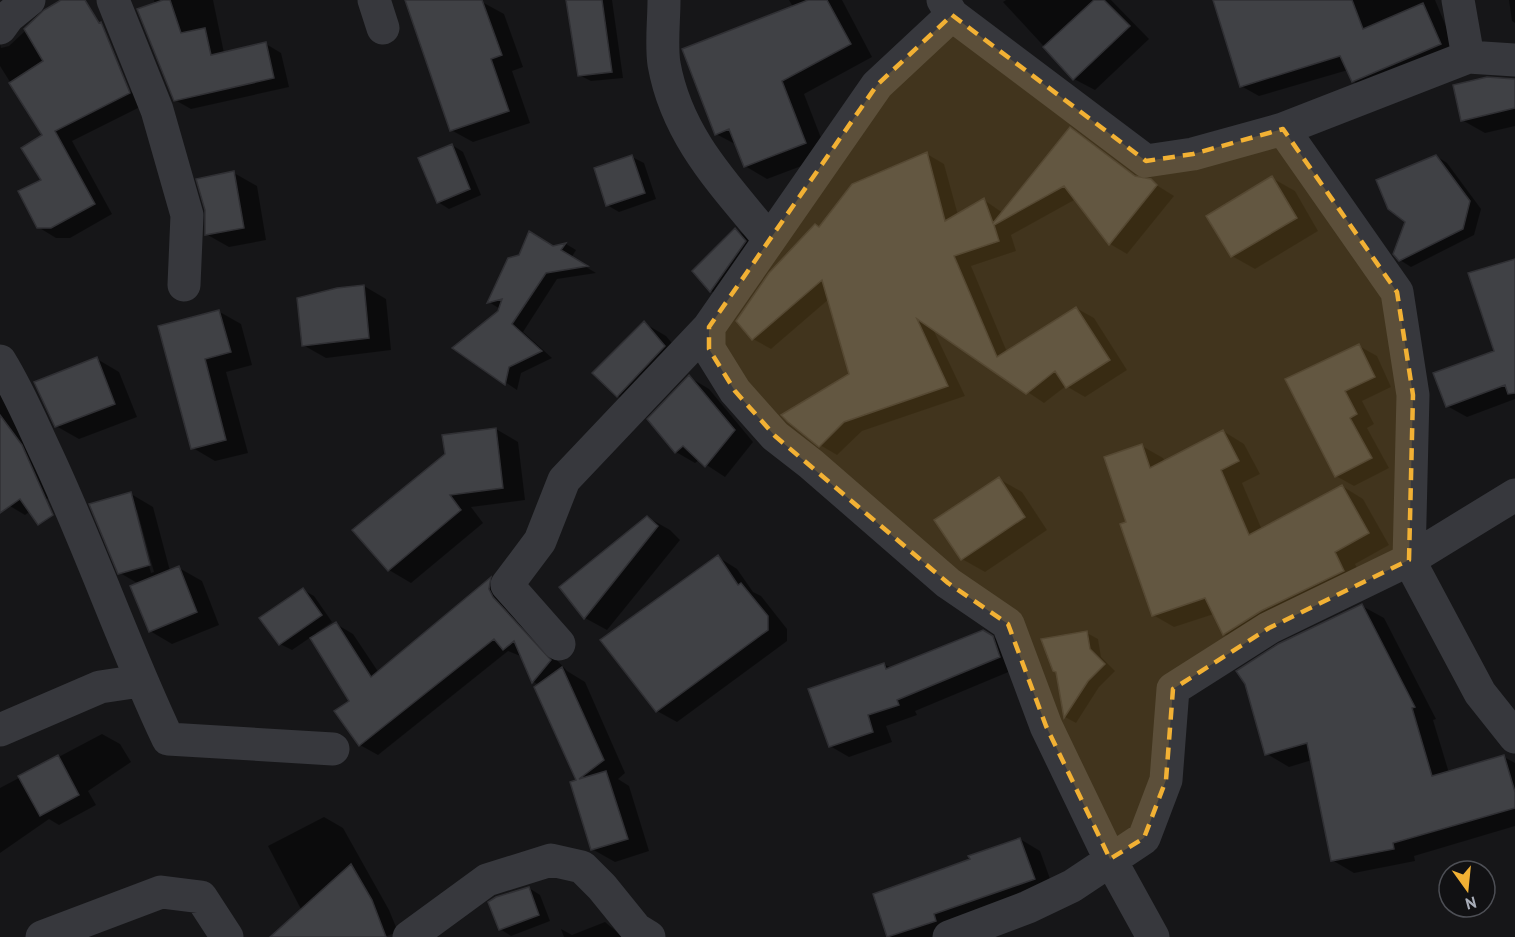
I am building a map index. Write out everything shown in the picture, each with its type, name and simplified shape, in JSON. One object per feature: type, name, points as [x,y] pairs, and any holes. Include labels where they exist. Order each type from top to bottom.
[{"type":"street","points":[[0,28],[8,17],[28,0]]},
{"type":"street","points":[[113,0],[157,110],[186,215],[184,285]]},
{"type":"street","points":[[664,0],[664,62],[674,103],[698,151],[769,238]]},
{"type":"street","points":[[1458,0],[1468,57]]},
{"type":"street","points":[[559,644],[507,585],[540,541],[564,480],[709,327],[877,85],[948,7],[1146,161],[1193,154],[1283,129],[1468,57],[1515,60]]},
{"type":"street","points":[[1283,129],[1397,292],[1413,394],[1409,560],[1480,693],[1515,737]]},
{"type":"street","points":[[709,327],[709,349],[735,390],[774,436],[812,464],[948,583],[1008,624],[1046,726],[1110,859],[1153,937]]},
{"type":"street","points":[[0,361],[13,382],[77,519],[140,681],[168,739],[333,749]]},
{"type":"street","points":[[949,937],[1028,907],[1072,886],[1144,838],[1166,780],[1173,689],[1269,628],[1409,560],[1515,495]]},
{"type":"street","points":[[0,730],[100,687],[140,681]]},
{"type":"street","points":[[409,937],[487,880],[551,860],[582,867],[602,887],[636,929],[650,937]]},
{"type":"street","points":[[42,937],[161,892],[201,897],[227,937]]},
{"type":"highlighted area","points":[[952,15],[1146,161],[1193,154],[1283,129],[1397,292],[1413,395],[1409,560],[1269,628],[1173,689],[1166,780],[1144,838],[1110,859],[1046,726],[1008,624],[948,583],[775,436],[735,391],[709,349],[709,327],[877,85]]},
{"type":"building","points":[[61,0],[85,0],[99,23],[101,22],[130,93],[55,131],[95,204],[51,228],[37,228],[18,191],[41,180],[21,148],[42,135],[9,83],[43,61],[24,29],[44,10]]},
{"type":"building","points":[[163,0],[170,0],[181,33],[205,28],[211,55],[266,42],[274,78],[174,101],[137,9]]},
{"type":"building","points":[[405,0],[482,0],[502,55],[491,59],[509,111],[450,131]]},
{"type":"building","points":[[566,0],[602,0],[612,72],[578,76]]},
{"type":"building","points":[[808,0],[827,0],[851,44],[782,81],[806,143],[744,167],[729,129],[715,135],[682,49]]},
{"type":"building","points":[[1094,0],[1104,0],[1130,26],[1073,80],[1043,47]]},
{"type":"building","points":[[1213,0],[1352,0],[1363,29],[1423,3],[1441,44],[1352,82],[1340,56],[1240,87]]},
{"type":"building","points":[[1487,77],[1515,79],[1515,108],[1461,121],[1453,85]]},
{"type":"building","points":[[1070,127],[1135,176],[1151,179],[1157,185],[1109,245],[1064,186],[994,225],[999,241],[954,256],[997,357],[1076,307],[1110,360],[1066,388],[1055,371],[1026,394],[917,319],[948,386],[844,422],[819,447],[788,422],[781,415],[849,374],[822,280],[752,340],[736,321],[769,273],[815,224],[819,227],[852,184],[927,152],[945,221],[984,198],[993,223]]},
{"type":"building","points":[[452,144],[470,189],[437,203],[418,158]]},
{"type":"building","points":[[632,155],[645,193],[606,206],[594,168]]},
{"type":"building","points":[[1436,155],[1470,201],[1463,229],[1399,261],[1393,254],[1405,222],[1388,209],[1376,180]]},
{"type":"building","points":[[234,171],[244,228],[205,235],[205,210],[196,179]]},
{"type":"building","points":[[1272,176],[1297,218],[1231,257],[1206,216]]},
{"type":"building","points":[[735,228],[746,241],[710,292],[692,271]]},
{"type":"building","points":[[529,231],[553,246],[566,243],[561,250],[588,266],[546,273],[512,324],[542,351],[509,367],[505,385],[452,348],[498,311],[502,299],[487,303],[508,258],[519,255]]},
{"type":"building","points":[[1515,259],[1515,393],[1508,394],[1505,385],[1446,407],[1433,373],[1494,351],[1468,273]]},
{"type":"building","points":[[364,285],[369,338],[302,346],[297,298],[337,288]]},
{"type":"building","points":[[219,310],[231,352],[205,359],[226,440],[191,449],[158,326]]},
{"type":"building","points":[[644,321],[665,346],[617,397],[592,373]]},
{"type":"building","points":[[1359,344],[1375,377],[1345,391],[1357,414],[1350,418],[1372,458],[1335,477],[1285,379]]},
{"type":"building","points":[[97,357],[115,404],[55,427],[34,382]]},
{"type":"building","points":[[689,375],[735,430],[705,467],[683,446],[675,453],[647,419]]},
{"type":"building","points":[[0,415],[22,445],[53,515],[38,525],[20,499],[0,513]]},
{"type":"building","points":[[496,428],[503,488],[450,495],[461,510],[388,571],[352,530],[445,454],[442,435]]},
{"type":"building","points":[[1223,430],[1239,461],[1221,470],[1249,535],[1342,485],[1369,533],[1335,552],[1344,571],[1261,611],[1223,635],[1205,598],[1152,616],[1120,524],[1126,522],[1104,457],[1142,444],[1150,468]]},
{"type":"building","points":[[999,477],[1025,517],[961,560],[934,520]]},
{"type":"building","points":[[131,492],[150,565],[118,574],[89,504]]},
{"type":"building","points":[[647,516],[658,526],[584,619],[559,587]]},
{"type":"building","points":[[718,555],[738,585],[741,583],[768,616],[768,630],[656,712],[600,640]]},
{"type":"building","points":[[179,566],[197,612],[149,632],[130,586]]},
{"type":"building","points":[[491,577],[489,589],[493,597],[551,660],[532,683],[514,641],[503,650],[494,639],[359,746],[334,711],[349,701],[310,638],[336,622],[371,677]]},
{"type":"building","points":[[303,588],[322,615],[279,645],[259,618]]},
{"type":"building","points":[[1362,604],[1415,707],[1412,708],[1432,776],[1504,755],[1515,792],[1515,808],[1393,843],[1394,849],[1331,861],[1307,743],[1265,755],[1245,684],[1236,671],[1278,644]]},
{"type":"building","points":[[983,630],[993,636],[1000,657],[897,700],[899,705],[868,715],[873,732],[829,747],[808,689],[884,663],[886,669]]},
{"type":"building","points":[[1087,631],[1090,649],[1105,664],[1088,681],[1064,718],[1056,672],[1053,671],[1041,639]]},
{"type":"building","points":[[562,667],[604,760],[579,779],[606,771],[628,839],[591,850],[570,782],[576,780],[534,687]]},
{"type":"building","points":[[58,755],[79,795],[40,816],[18,776]]},
{"type":"building","points":[[1020,838],[1035,879],[934,914],[936,921],[887,937],[873,894],[970,859],[968,856]]},
{"type":"building","points":[[351,864],[372,900],[386,937],[270,937]]},
{"type":"building","points":[[529,887],[539,915],[499,930],[488,902],[496,897]]}]
